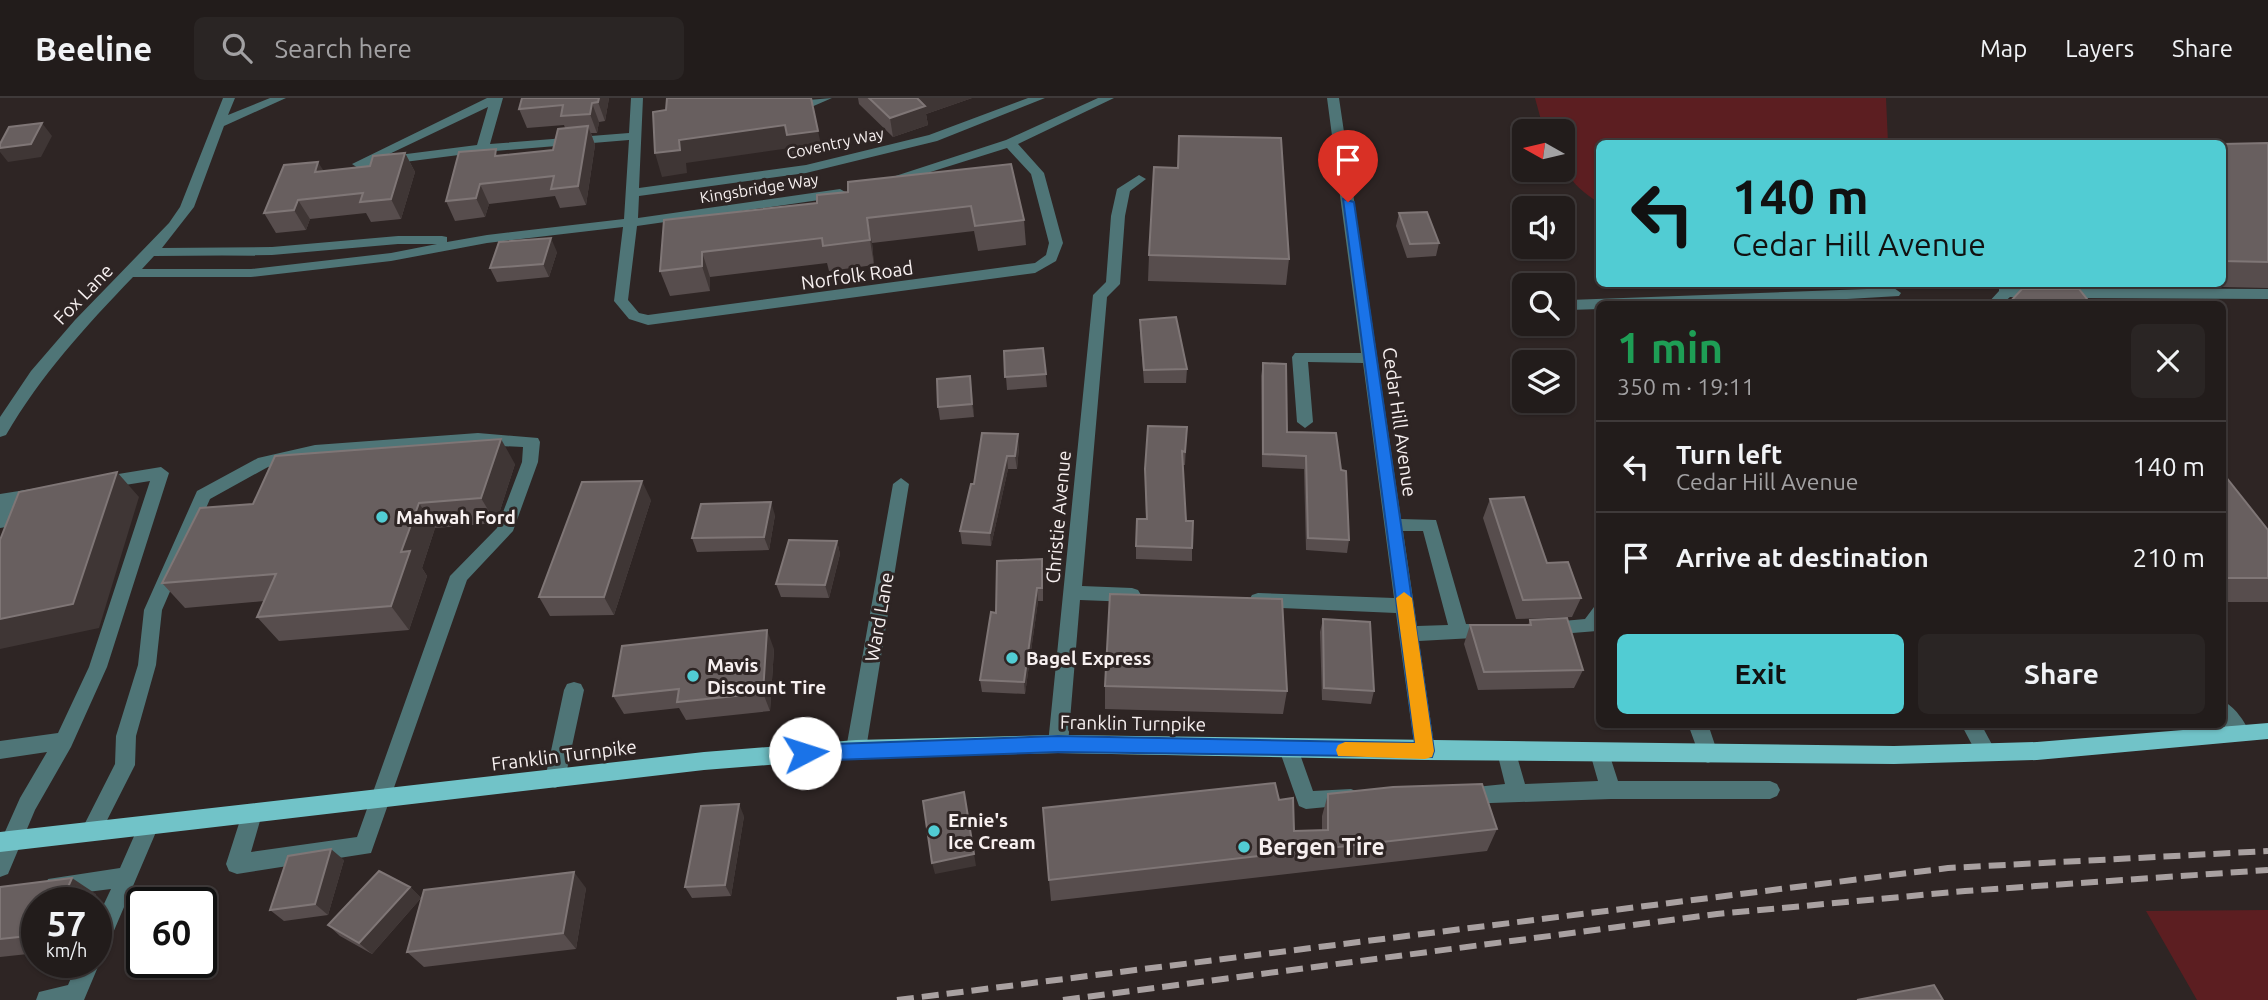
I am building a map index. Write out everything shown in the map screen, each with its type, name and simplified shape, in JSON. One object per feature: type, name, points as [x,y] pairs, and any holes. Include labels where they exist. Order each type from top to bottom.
[{"type":"main road","name":"Franklin Turnpike","points":[[7,841],[704,761],[856,749],[1058,744],[1708,754],[1986,752],[2037,751],[2267,731]]},
{"type":"street","name":"Fox Lane","points":[[0,431],[24,391],[57,350],[150,253],[187,207],[229,98]]},
{"type":"street","points":[[219,124],[280,98]]},
{"type":"street","points":[[482,149],[497,98],[358,164],[468,150],[482,149],[634,136]]},
{"type":"street","points":[[631,222],[636,98]]},
{"type":"street","points":[[788,98],[788,102],[809,104],[826,98]]},
{"type":"street","name":"Coventry Way","points":[[631,193],[806,169],[933,138],[1039,98]]},
{"type":"street","name":"Cedar Hill Avenue","points":[[1333,98],[1425,751]]},
{"type":"street","points":[[876,185],[1010,143],[1108,99]]},
{"type":"street","name":"Norfolk Road","points":[[631,222],[621,301],[634,316],[648,320],[1030,270],[1051,259],[1056,243],[1037,173],[1010,143]]},
{"type":"street","name":"Christie Avenue","points":[[1058,744],[1100,295],[1113,284],[1118,216],[1125,189],[1139,179]]},
{"type":"street","name":"Kingsbridge Way","points":[[131,273],[251,273],[391,257],[487,239],[705,214],[851,192]]},
{"type":"street","name":"Kingsbridge Way","points":[[150,253],[272,251],[398,240],[487,239]]},
{"type":"street","points":[[2006,288],[2070,299],[2268,294]]},
{"type":"street","points":[[1770,301],[1894,293]]},
{"type":"street","points":[[1575,305],[1596,305]]},
{"type":"street","points":[[1305,422],[1300,357],[1370,358]]},
{"type":"street","points":[[91,831],[125,765],[127,736],[147,665],[153,610],[203,495],[264,462],[315,450],[478,439],[532,442],[530,462],[504,531],[459,576],[383,799],[364,846],[237,864],[252,814]]},
{"type":"street","points":[[0,867],[7,841],[64,741],[98,667],[160,473],[79,486]]},
{"type":"street","name":"Ward Lane","points":[[856,749],[901,484]]},
{"type":"street","points":[[0,523],[5,499],[51,491]]},
{"type":"street","points":[[1394,525],[1430,525],[1460,631]]},
{"type":"street","points":[[1072,593],[1146,596]]},
{"type":"street","points":[[1241,600],[1405,606]]},
{"type":"street","points":[[1409,634],[1596,625]]},
{"type":"street","points":[[555,779],[574,690]]},
{"type":"street","points":[[2226,714],[2240,733]]},
{"type":"street","points":[[1699,728],[1708,754]]},
{"type":"street","points":[[1973,728],[1986,752]]},
{"type":"street","points":[[0,750],[64,741]]},
{"type":"street","points":[[1289,749],[1306,800],[1373,797]]},
{"type":"street","points":[[1507,752],[1517,794]]},
{"type":"street","points":[[1601,753],[1611,790]]},
{"type":"street","points":[[1438,795],[1611,790],[1770,790]]},
{"type":"street","points":[[112,910],[149,825]]},
{"type":"street","points":[[46,887],[127,877]]},
{"type":"street","points":[[47,1000],[75,995],[82,978]]},
{"type":"shaded area","points":[[1535,98],[1886,98],[1888,140],[1596,140],[1596,201],[1574,182],[1575,119],[1541,119]]},
{"type":"shaded area","points":[[2268,910],[2268,1000],[2197,1000],[2146,911]]},
{"type":"building","points":[[522,98],[599,98],[598,102],[592,103],[590,114],[561,116],[563,105],[519,109]]},
{"type":"building","points":[[667,98],[811,98],[818,131],[787,135],[785,125],[679,140],[680,150],[655,153],[653,112],[666,110]]},
{"type":"building","points":[[869,98],[917,98],[925,106],[890,118]]},
{"type":"building","points":[[42,123],[31,144],[0,148],[9,127]]},
{"type":"building","points":[[588,126],[578,186],[551,189],[554,176],[480,184],[476,198],[446,201],[459,152],[496,149],[495,156],[553,150],[558,129]]},
{"type":"building","points":[[1179,136],[1281,138],[1289,259],[1149,255],[1154,167],[1178,168]]},
{"type":"building","points":[[2268,143],[2268,262],[2226,261],[2226,144]]},
{"type":"building","points":[[405,153],[391,199],[360,202],[363,193],[298,200],[294,210],[264,213],[284,165],[318,162],[315,172],[370,166],[373,156]]},
{"type":"building","points":[[1011,164],[1024,220],[975,226],[971,206],[867,218],[870,240],[823,246],[822,238],[702,252],[702,266],[660,271],[664,220],[817,203],[817,195],[848,192],[848,182]]},
{"type":"building","points":[[1427,212],[1439,243],[1410,244],[1399,213]]},
{"type":"building","points":[[551,238],[543,264],[490,268],[499,242]]},
{"type":"building","points":[[2022,289],[2079,289],[2089,301],[2011,301]]},
{"type":"building","points":[[1176,317],[1187,369],[1144,370],[1140,320]]},
{"type":"building","points":[[1043,348],[1046,374],[1005,377],[1004,351]]},
{"type":"building","points":[[1263,363],[1286,364],[1287,432],[1336,433],[1341,470],[1346,471],[1349,540],[1308,538],[1306,456],[1263,454]]},
{"type":"building","points":[[970,376],[972,404],[938,407],[937,379]]},
{"type":"building","points":[[1148,426],[1187,427],[1185,452],[1182,451],[1186,521],[1193,521],[1192,548],[1136,546],[1137,519],[1147,519],[1145,469]]},
{"type":"building","points":[[982,433],[1018,434],[1015,456],[1007,456],[990,533],[960,531],[971,484],[974,484]]},
{"type":"building","points":[[501,439],[481,498],[419,503],[401,552],[410,551],[391,606],[257,617],[276,574],[162,583],[200,508],[253,504],[275,456]]},
{"type":"building","points":[[117,472],[73,604],[0,619],[0,540],[19,492]]},
{"type":"building","points":[[2226,477],[2268,530],[2268,578],[2226,578]]},
{"type":"building","points":[[642,481],[604,597],[539,597],[582,482]]},
{"type":"building","points":[[1524,497],[1547,563],[1568,562],[1581,598],[1523,600],[1490,499]]},
{"type":"building","points":[[771,502],[764,537],[692,538],[701,504]]},
{"type":"building","points":[[789,540],[837,541],[825,585],[776,584]]},
{"type":"building","points":[[1042,559],[1042,588],[1037,588],[1024,682],[980,680],[991,612],[996,613],[997,561]]},
{"type":"building","points":[[1110,594],[1282,599],[1287,691],[1105,686]]},
{"type":"building","points":[[1567,618],[1583,670],[1484,672],[1470,625],[1531,625],[1530,620]]},
{"type":"building","points":[[1323,619],[1370,622],[1374,691],[1324,688]]},
{"type":"building","points":[[767,630],[763,693],[677,702],[679,689],[613,696],[622,646]]},
{"type":"building","points":[[1275,783],[1279,800],[1293,798],[1294,831],[1328,830],[1328,794],[1393,787],[1482,784],[1497,829],[1049,880],[1043,808]]},
{"type":"building","points":[[964,792],[974,854],[932,863],[923,801]]},
{"type":"building","points":[[739,804],[725,885],[685,887],[701,806]]},
{"type":"building","points":[[331,849],[315,904],[270,910],[288,856]]},
{"type":"building","points":[[379,871],[410,887],[359,943],[328,925]]},
{"type":"building","points":[[574,872],[563,933],[407,952],[424,890]]},
{"type":"building","points":[[72,878],[68,887],[21,887],[21,937],[0,939],[0,887]]},
{"type":"building","points":[[1934,985],[1943,1000],[1857,1000]]},
{"type":"railway","points":[[897,1000],[1948,868],[2268,851]]},
{"type":"railway","points":[[1063,1000],[1717,914],[1965,891],[2268,870]]},
{"type":"slow traffic","points":[[1345,750],[1425,751],[1404,598]]},
{"type":"place","name":"Mahwah Ford","points":[[382,517]]},
{"type":"place","name":"Bagel Express","points":[[1012,658]]},
{"type":"place","name":"Mavis Discount Tire","points":[[693,676]]},
{"type":"place","name":"Ernie's Ice Cream","points":[[934,831]]},
{"type":"place","name":"Bergen Tire","points":[[1244,847]]},
{"type":"route","points":[[805,753],[856,749],[1058,744],[1425,751],[1348,202]]}]
